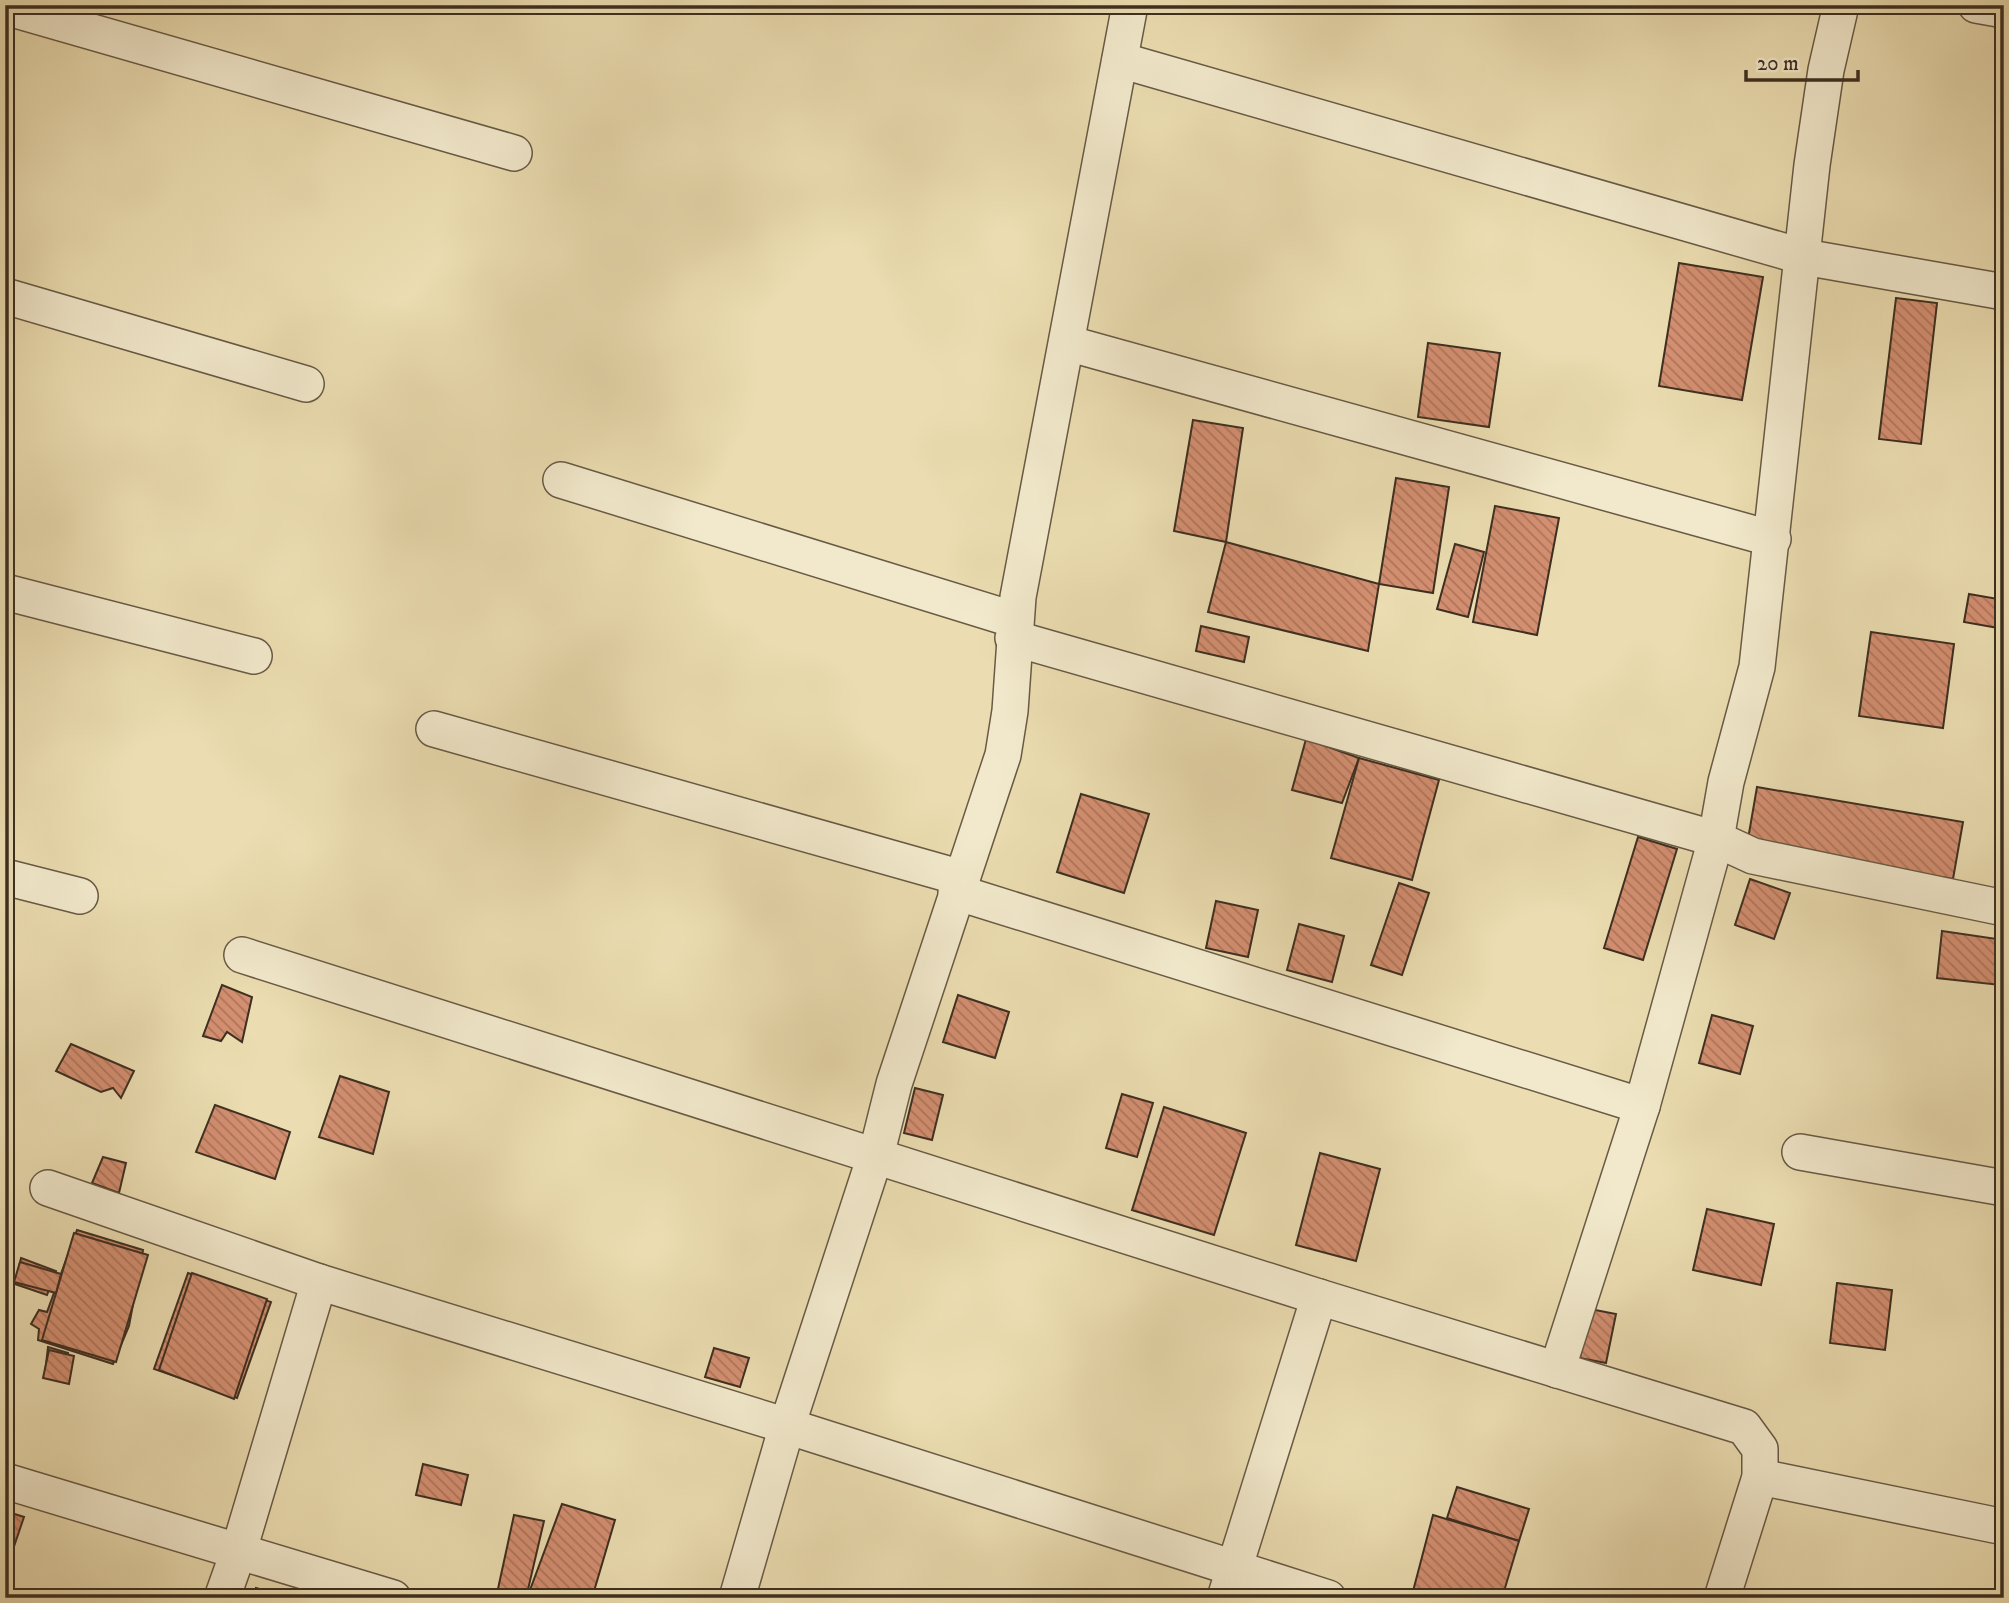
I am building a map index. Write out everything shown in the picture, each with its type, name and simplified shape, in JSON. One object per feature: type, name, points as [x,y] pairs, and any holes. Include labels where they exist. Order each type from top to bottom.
[{"type":"street","points":[[737,1598],[787,1426],[875,1155],[894,1084],[1003,755],[1010,711],[1014,629],[1130,5]]},
{"type":"street","points":[[1557,1370],[1642,1106],[1716,839],[1726,782],[1757,667],[1814,152],[1826,70],[1841,5]]},
{"type":"street","points":[[1976,5],[2004,10]]},
{"type":"street","points":[[5,7],[514,153]]},
{"type":"street","points":[[1120,60],[1804,257],[2004,292]]},
{"type":"street","points":[[5,296],[306,384]]},
{"type":"street","points":[[1067,343],[1773,539]]},
{"type":"street","points":[[561,480],[1014,629],[1716,839],[1753,856],[2004,908]]},
{"type":"street","points":[[5,592],[254,656]]},
{"type":"street","points":[[434,729],[959,885],[1642,1106]]},
{"type":"street","points":[[5,877],[80,896]]},
{"type":"street","points":[[242,955],[1319,1297],[1744,1427],[1760,1449],[1760,1477],[1722,1598]]},
{"type":"street","points":[[1800,1152],[2004,1188]]},
{"type":"street","points":[[48,1188],[319,1282],[787,1426],[1229,1582],[1328,1598]]},
{"type":"street","points":[[222,1598],[239,1550],[319,1282]]},
{"type":"street","points":[[1229,1582],[1319,1297]]},
{"type":"street","points":[[1760,1477],[2004,1527]]},
{"type":"street","points":[[5,1481],[393,1598]]},
{"type":"building","points":[[1679,263],[1763,277],[1742,400],[1659,386]]},
{"type":"building","points":[[1896,298],[1937,303],[1921,444],[1879,439]]},
{"type":"building","points":[[1428,343],[1500,353],[1489,427],[1418,417]]},
{"type":"building","points":[[1193,420],[1243,428],[1226,542],[1174,531]]},
{"type":"building","points":[[1396,478],[1449,487],[1433,593],[1379,584]]},
{"type":"building","points":[[1495,506],[1559,518],[1537,635],[1473,622]]},
{"type":"building","points":[[1226,542],[1379,584],[1368,651],[1208,612]]},
{"type":"building","points":[[1455,544],[1484,552],[1468,617],[1437,609]]},
{"type":"building","points":[[1969,594],[2004,600],[2004,629],[1964,622]]},
{"type":"building","points":[[1201,626],[1249,637],[1244,662],[1196,651]]},
{"type":"building","points":[[1871,632],[1954,644],[1943,728],[1859,716]]},
{"type":"building","points":[[1306,739],[1359,758],[1342,803],[1292,790]]},
{"type":"building","points":[[1359,758],[1439,780],[1412,880],[1331,858]]},
{"type":"building","points":[[1757,787],[1963,822],[1953,879],[1747,845]]},
{"type":"building","points":[[1081,794],[1149,814],[1124,893],[1057,872]]},
{"type":"building","points":[[1638,837],[1677,849],[1643,960],[1604,948]]},
{"type":"building","points":[[1750,879],[1790,893],[1774,939],[1735,925]]},
{"type":"building","points":[[1399,883],[1429,893],[1402,975],[1371,965]]},
{"type":"building","points":[[1216,901],[1258,910],[1248,957],[1206,948]]},
{"type":"building","points":[[1299,924],[1344,936],[1332,982],[1287,970]]},
{"type":"building","points":[[1942,931],[2004,940],[2000,985],[1937,978]]},
{"type":"building","points":[[2004,971],[2004,1013],[1998,1012]]},
{"type":"building","points":[[222,985],[252,997],[242,1042],[227,1032],[221,1041],[203,1036]]},
{"type":"building","points":[[958,995],[1009,1012],[995,1058],[943,1042]]},
{"type":"building","points":[[1712,1015],[1753,1026],[1740,1074],[1699,1063]]},
{"type":"building","points":[[71,1044],[134,1071],[121,1098],[113,1088],[101,1092],[56,1071]]},
{"type":"building","points":[[340,1076],[389,1092],[373,1154],[319,1137]]},
{"type":"building","points":[[915,1088],[943,1095],[932,1140],[904,1133]]},
{"type":"building","points":[[1122,1094],[1153,1103],[1137,1157],[1106,1148]]},
{"type":"building","points":[[215,1105],[290,1132],[275,1179],[196,1152]]},
{"type":"building","points":[[1164,1107],[1246,1133],[1214,1235],[1132,1210]]},
{"type":"building","points":[[1320,1153],[1380,1169],[1356,1261],[1296,1245]]},
{"type":"building","points":[[103,1157],[126,1163],[119,1193],[92,1183]]},
{"type":"building","points":[[1707,1209],[1774,1224],[1761,1285],[1693,1270]]},
{"type":"building","points":[[77,1230],[143,1250],[129,1326],[113,1364],[38,1340],[39,1329],[31,1324],[39,1310],[47,1312]]},
{"type":"building","points":[[74,1233],[148,1255],[116,1362],[42,1340]]},
{"type":"building","points":[[21,1258],[56,1271],[47,1295],[15,1284]]},
{"type":"building","points":[[20,1262],[61,1274],[56,1293],[14,1282]]},
{"type":"building","points":[[188,1273],[271,1302],[237,1398],[154,1369]]},
{"type":"building","points":[[192,1273],[267,1299],[234,1399],[159,1370]]},
{"type":"building","points":[[1837,1283],[1892,1290],[1885,1350],[1830,1343]]},
{"type":"building","points":[[1590,1309],[1616,1314],[1606,1363],[1580,1358]]},
{"type":"building","points":[[48,1347],[68,1353],[63,1382],[45,1373]]},
{"type":"building","points":[[714,1348],[749,1358],[740,1387],[705,1377]]},
{"type":"building","points":[[49,1350],[74,1356],[69,1384],[43,1378]]},
{"type":"building","points":[[423,1464],[468,1475],[461,1505],[416,1495]]},
{"type":"building","points":[[1457,1487],[1529,1509],[1519,1541],[1447,1518]]},
{"type":"building","points":[[562,1504],[615,1520],[592,1598],[527,1598]]},
{"type":"building","points":[[5,1511],[24,1517],[5,1573]]},
{"type":"building","points":[[514,1515],[544,1521],[526,1598],[496,1598]]},
{"type":"building","points":[[1433,1515],[1519,1541],[1502,1598],[1423,1598],[1412,1595]]},
{"type":"building","points":[[256,1588],[289,1598],[254,1598]]}]
